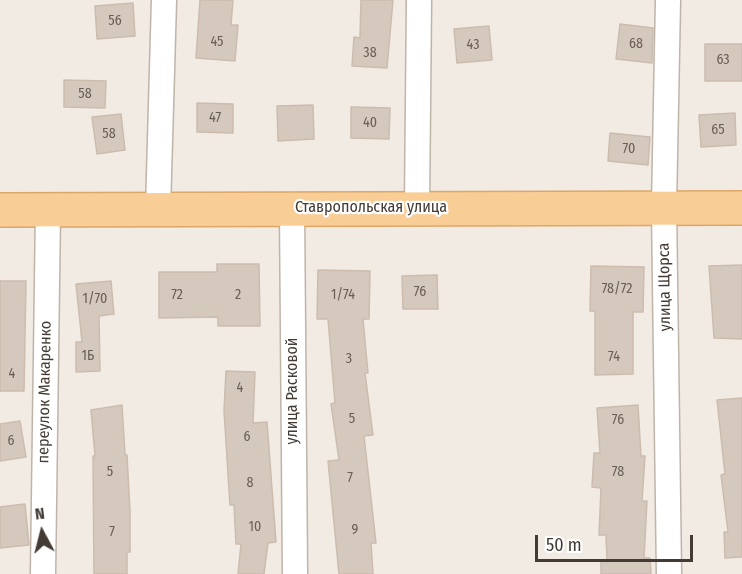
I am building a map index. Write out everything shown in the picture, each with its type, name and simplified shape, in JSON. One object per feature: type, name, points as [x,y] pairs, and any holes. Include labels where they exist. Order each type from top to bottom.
[{"type":"main road","name":"Ставропольская улица","points":[[0,210],[417,207],[742,208]]},
{"type":"street","points":[[158,210],[164,0]]},
{"type":"street","points":[[417,207],[419,0]]},
{"type":"street","name":"улица Щорса","points":[[668,0],[664,207],[669,574]]},
{"type":"street","name":"улица Расковой","points":[[292,208],[295,574]]},
{"type":"street","name":"переулок Макаренко","points":[[44,574],[48,209]]},
{"type":"building","points":[[200,0],[233,0],[231,25],[238,25],[235,61],[196,58]]},
{"type":"building","points":[[361,0],[393,0],[387,68],[352,66],[354,37],[360,38]]},
{"type":"building","points":[[133,3],[135,36],[97,39],[95,6]]},
{"type":"building","points":[[620,24],[653,28],[652,63],[616,59]]},
{"type":"building","points":[[489,26],[492,60],[457,63],[454,29]]},
{"type":"building","points":[[705,44],[742,44],[742,81],[705,81]]},
{"type":"building","points":[[64,80],[106,81],[105,108],[64,107]]},
{"type":"building","points":[[197,103],[233,104],[233,133],[197,132]]},
{"type":"building","points":[[313,105],[314,139],[278,141],[277,106]]},
{"type":"building","points":[[351,107],[390,108],[389,139],[351,138]]},
{"type":"building","points":[[735,113],[736,145],[701,147],[699,115]]},
{"type":"building","points":[[121,114],[125,150],[97,154],[92,117]]},
{"type":"building","points":[[610,133],[650,137],[648,165],[608,161]]},
{"type":"building","points":[[217,264],[259,264],[260,326],[218,326],[218,317],[159,318],[159,272],[217,272]]},
{"type":"building","points":[[742,265],[742,339],[714,338],[709,266]]},
{"type":"building","points":[[591,266],[644,267],[643,312],[633,312],[633,374],[595,375],[595,311],[590,311]]},
{"type":"building","points":[[318,270],[370,271],[369,319],[363,319],[368,373],[365,373],[373,435],[364,436],[376,543],[371,543],[373,574],[339,574],[328,461],[339,460],[331,404],[335,403],[328,319],[317,319]]},
{"type":"building","points":[[437,275],[438,309],[403,309],[402,276]]},
{"type":"building","points":[[0,281],[26,281],[24,391],[0,391]]},
{"type":"building","points":[[111,281],[114,314],[99,316],[100,371],[76,372],[76,342],[82,342],[76,284]]},
{"type":"building","points":[[226,371],[255,372],[253,423],[267,422],[276,542],[268,543],[264,574],[238,574],[241,544],[236,544],[234,505],[230,505],[224,411]]},
{"type":"building","points":[[742,398],[742,557],[725,558],[724,532],[728,532],[721,475],[725,474],[717,400]]},
{"type":"building","points":[[122,405],[130,512],[130,552],[127,552],[127,574],[94,574],[93,456],[95,456],[91,410]]},
{"type":"building","points":[[638,405],[641,456],[645,456],[642,501],[647,501],[644,558],[650,558],[651,574],[601,574],[601,560],[607,560],[606,535],[599,535],[601,488],[592,487],[594,453],[600,453],[597,408]]},
{"type":"building","points":[[20,421],[26,457],[0,461],[0,424]]},
{"type":"building","points":[[25,504],[29,545],[0,548],[0,507]]}]
